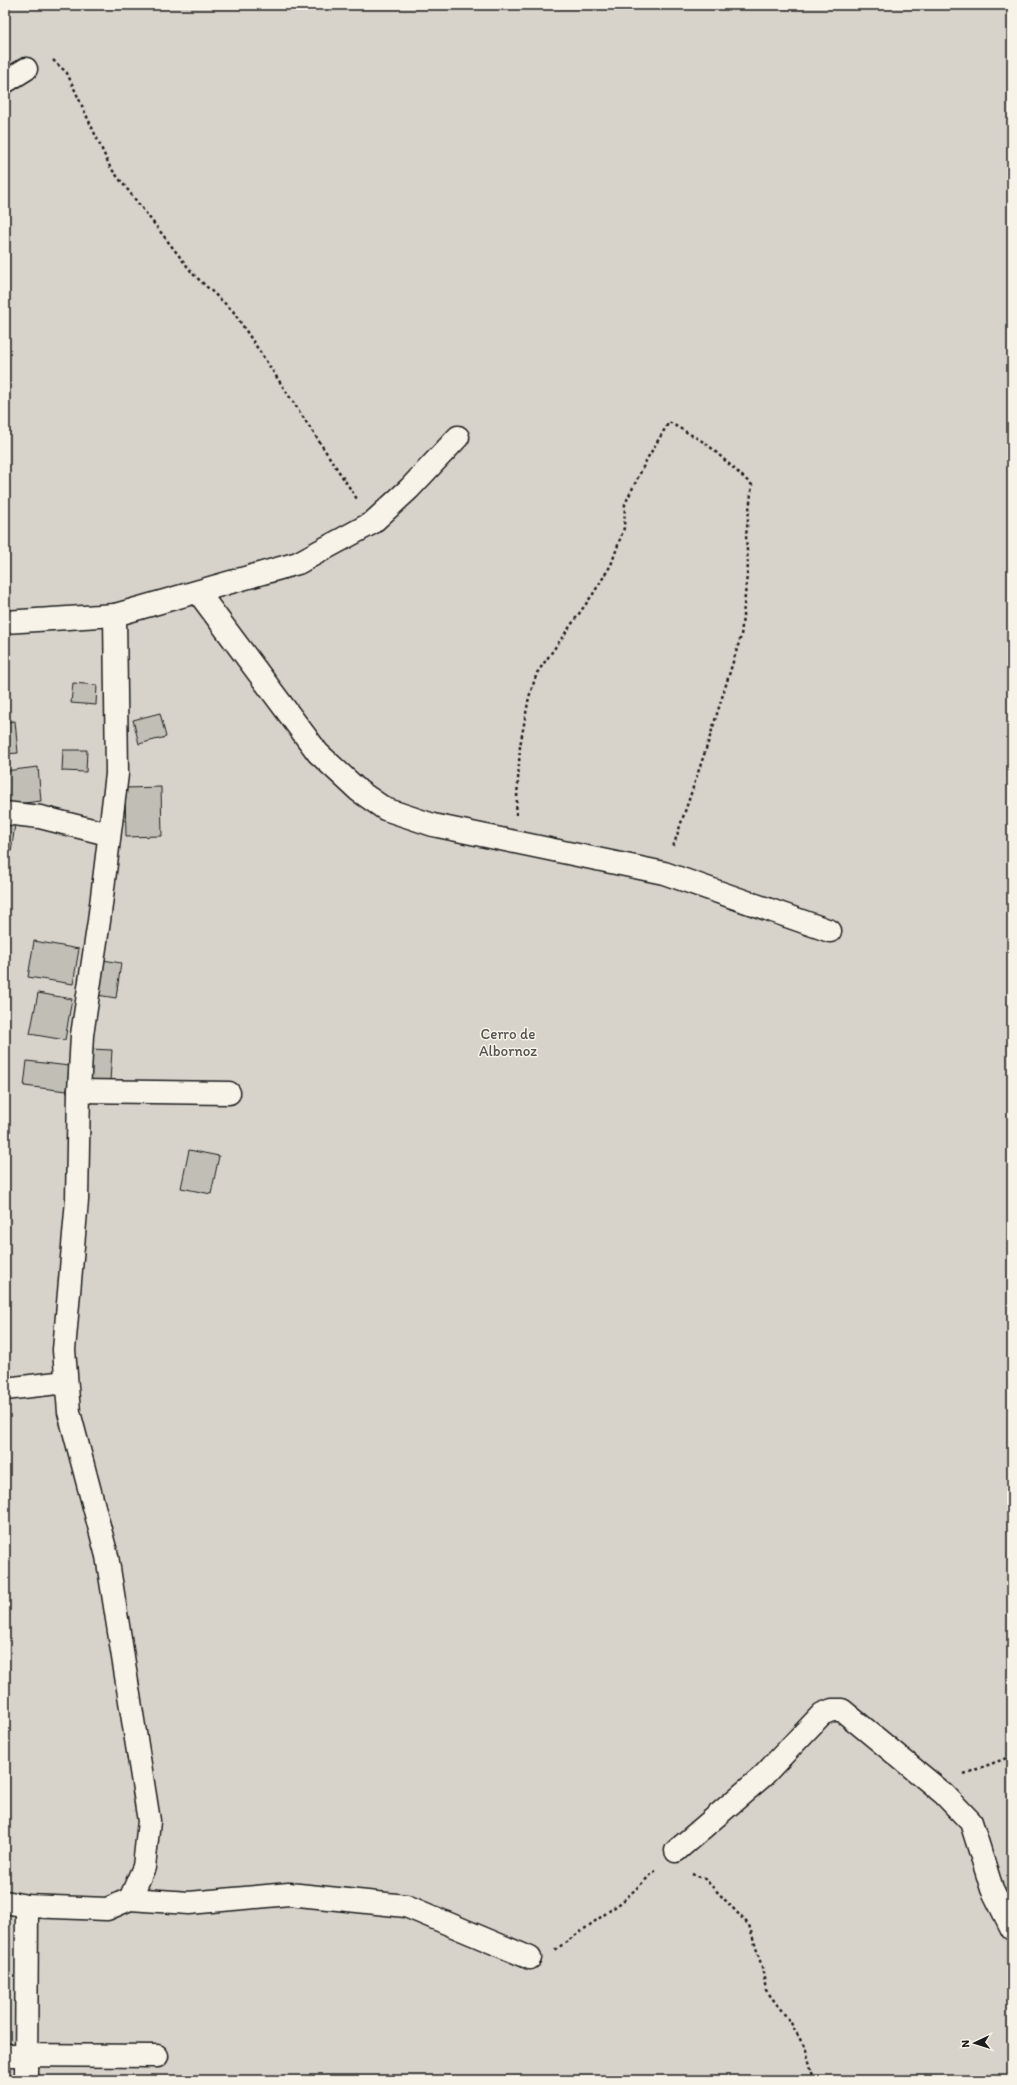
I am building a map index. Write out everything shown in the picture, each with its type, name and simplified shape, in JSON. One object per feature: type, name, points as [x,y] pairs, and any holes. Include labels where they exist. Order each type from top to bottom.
[{"type":"street","points":[[5,82],[26,69]]},
{"type":"street","points":[[5,622],[115,615],[298,563],[372,523],[409,489],[458,437]]},
{"type":"street","points":[[198,592],[318,753],[359,791],[385,809],[433,825],[664,873],[830,931]]},
{"type":"street","points":[[115,615],[117,774],[108,834],[99,921],[82,1035],[79,1091],[77,1200],[64,1350],[68,1412],[108,1556],[149,1822],[144,1867],[130,1899]]},
{"type":"street","points":[[5,813],[40,817],[108,834]]},
{"type":"street","points":[[79,1091],[229,1093]]},
{"type":"street","points":[[5,1389],[66,1382]]},
{"type":"street","points":[[676,1851],[763,1776],[822,1714],[832,1710],[842,1710],[932,1785],[971,1822],[992,1889],[1012,1929]]},
{"type":"street","points":[[5,1902],[28,1906],[107,1909],[130,1899],[189,1903],[289,1894],[406,1906],[530,1958]]},
{"type":"street","points":[[26,2080],[15,2055],[28,1906]]},
{"type":"street","points":[[15,2055],[157,2056]]},
{"type":"path","points":[[52,59],[67,73],[110,167],[194,275],[233,311],[372,523]]},
{"type":"path","points":[[514,843],[520,746],[529,697],[537,673],[593,594],[611,565],[624,528],[625,504],[647,459],[669,422],[707,444],[752,485],[746,536],[748,565],[741,636],[708,743],[666,863],[664,873]]},
{"type":"path","points":[[932,1785],[1012,1756]]},
{"type":"path","points":[[530,1958],[559,1948],[624,1901],[676,1851]]},
{"type":"path","points":[[656,1871],[663,1871]]},
{"type":"path","points":[[686,1873],[705,1879],[749,1925],[762,1967],[766,1990],[791,2024],[806,2050],[814,2080]]},
{"type":"green space","name":"Cerro de Albornoz","points":[[5,5],[1012,5],[1012,2080],[5,2080]]},
{"type":"building","points":[[73,683],[97,685],[96,705],[71,703]]},
{"type":"building","points":[[160,713],[166,737],[139,744],[133,720]]},
{"type":"building","points":[[15,721],[18,753],[5,754],[5,722]]},
{"type":"building","points":[[63,750],[87,750],[86,772],[62,771]]},
{"type":"building","points":[[38,767],[41,801],[8,805],[5,771]]},
{"type":"building","points":[[161,787],[162,836],[126,837],[125,788]]},
{"type":"building","points":[[5,822],[15,824],[11,853],[5,852]]},
{"type":"building","points":[[34,941],[79,949],[73,984],[28,977]]},
{"type":"building","points":[[103,960],[121,963],[116,998],[97,995]]},
{"type":"building","points":[[38,993],[72,999],[65,1040],[30,1034]]},
{"type":"building","points":[[90,1049],[112,1050],[110,1081],[88,1080]]},
{"type":"building","points":[[27,1061],[69,1066],[67,1091],[24,1086]]},
{"type":"building","points":[[189,1150],[219,1156],[211,1194],[181,1188]]}]
